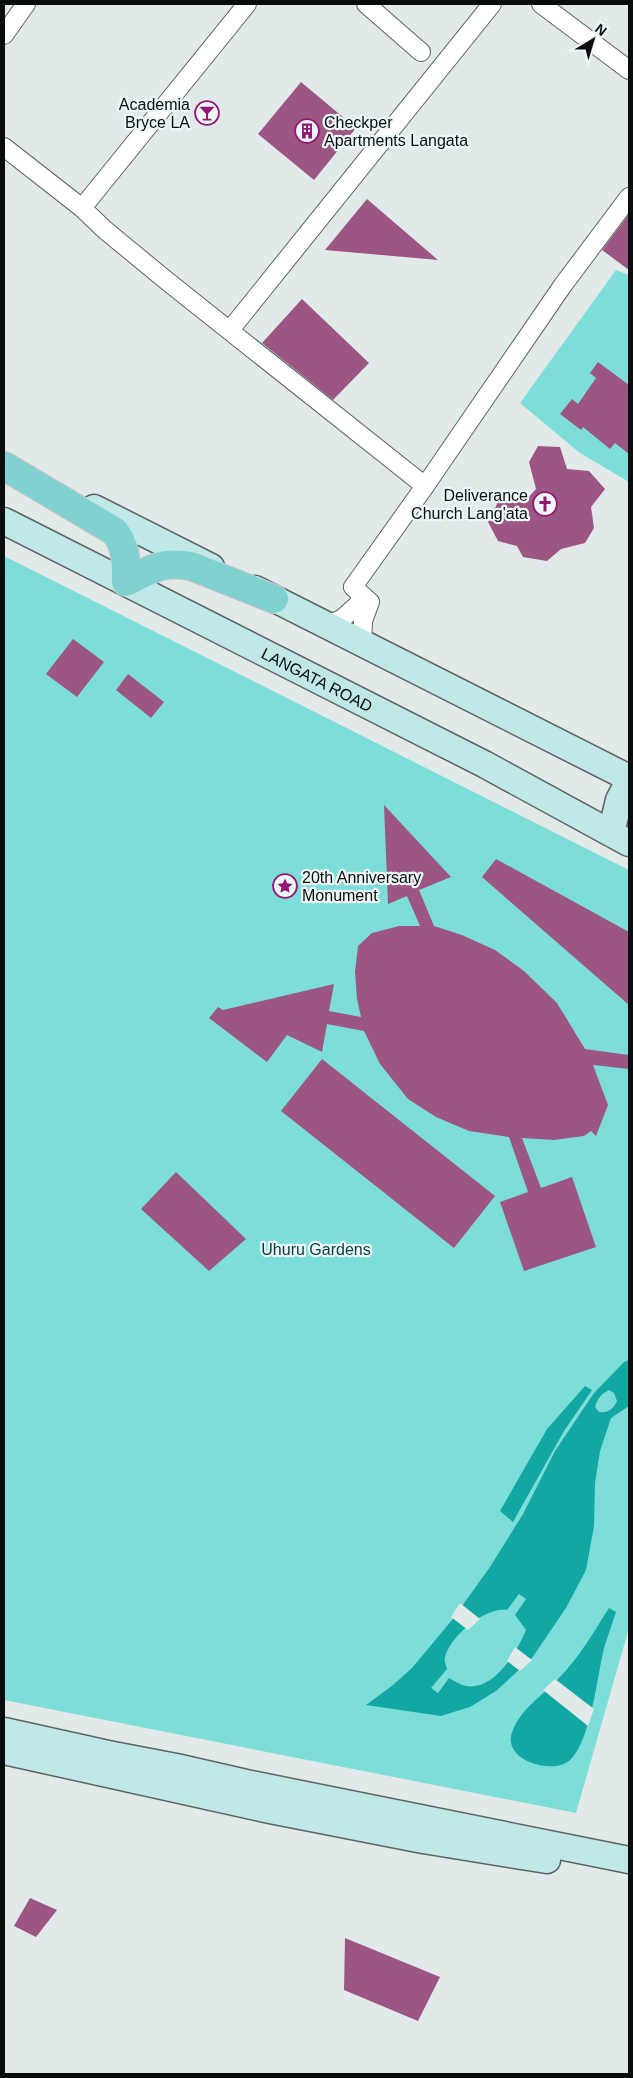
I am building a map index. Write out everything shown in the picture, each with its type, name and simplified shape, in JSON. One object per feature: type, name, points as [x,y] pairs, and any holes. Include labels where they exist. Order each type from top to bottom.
[{"type":"main road","points":[[4,464],[114,530],[120,537],[125,552],[126,582],[164,564],[178,564],[191,566],[274,599]]},
{"type":"main road","points":[[4,464],[328,626],[629,780],[619,800],[620,838]]},
{"type":"main road","name":"LANGATA ROAD","points":[[4,521],[484,764],[620,838]]},
{"type":"main road","points":[[4,1731],[246,1783],[629,1860]]},
{"type":"main road","points":[[4,1751],[290,1814],[423,1840],[629,1876]]},
{"type":"street","points":[[4,35],[26,4]]},
{"type":"street","points":[[82,208],[247,4]]},
{"type":"street","points":[[366,4],[421,52]]},
{"type":"street","points":[[230,330],[492,4]]},
{"type":"street","points":[[541,4],[629,70]]},
{"type":"street","points":[[4,147],[82,208],[128,249],[425,486]]},
{"type":"street","points":[[353,587],[563,285],[629,197]]},
{"type":"street","points":[[328,626],[343,618],[364,599],[353,587]]},
{"type":"street","points":[[353,587],[370,602],[362,621],[362,644]]},
{"type":"green space","points":[[616,270],[629,275],[629,482],[580,453],[520,403]]},
{"type":"green space","name":"Uhuru Gardens","points":[[4,556],[629,870],[629,1628],[576,1813],[4,1700]]},
{"type":"shaded area","points":[[629,1360],[629,1406],[611,1418],[600,1451],[595,1483],[594,1526],[586,1570],[566,1608],[532,1658],[496,1691],[470,1707],[441,1716],[366,1705],[412,1668],[452,1620],[490,1567],[523,1514],[555,1451],[594,1393],[624,1362]],"holes":[[[609,1390],[614,1393],[617,1401],[610,1410],[599,1412],[595,1407],[597,1401]],[[519,1594],[526,1599],[515,1615],[526,1630],[513,1655],[500,1672],[484,1684],[465,1686],[449,1678],[438,1693],[431,1688],[447,1669],[445,1657],[448,1649],[461,1632],[470,1624],[489,1613],[507,1610]]]},
{"type":"shaded area","points":[[585,1386],[592,1390],[564,1431],[513,1522],[500,1511],[547,1429]]},
{"type":"shaded area","points":[[609,1608],[616,1612],[604,1648],[588,1723],[577,1751],[570,1760],[562,1765],[541,1765],[520,1757],[514,1750],[511,1741],[513,1730],[521,1715],[573,1663]]},
{"type":"pier","points":[[460,1603],[480,1619],[468,1630],[451,1617]]},
{"type":"pier","points":[[515,1647],[532,1660],[520,1671],[507,1661]]},
{"type":"pier","points":[[555,1679],[594,1709],[588,1726],[543,1690]]},
{"type":"building","name":"Checkper Apartments Langata","points":[[301,82],[356,128],[314,180],[258,134]]},
{"type":"building","points":[[367,199],[438,260],[325,250]]},
{"type":"building","points":[[629,214],[629,270],[602,250]]},
{"type":"building","points":[[302,299],[369,363],[333,400],[262,343]]},
{"type":"building","points":[[598,362],[629,385],[629,454],[615,443],[610,449],[583,427],[581,430],[560,414],[572,399],[578,404],[596,378],[590,373]]},
{"type":"building","name":"Deliverance Church Lang'ata","points":[[538,446],[560,447],[567,469],[589,471],[605,489],[591,507],[594,528],[585,543],[561,549],[547,561],[523,557],[517,546],[498,541],[488,522],[498,502],[524,502],[536,489],[529,462]]},
{"type":"building","points":[[73,639],[104,662],[77,697],[46,674]]},
{"type":"building","points":[[128,674],[164,702],[151,718],[116,690]]},
{"type":"building","points":[[384,805],[451,877],[419,890],[434,926],[462,935],[495,950],[524,971],[557,1003],[585,1049],[629,1055],[629,1069],[593,1065],[608,1105],[596,1136],[591,1131],[584,1136],[554,1140],[522,1138],[541,1188],[572,1177],[596,1247],[524,1271],[500,1202],[528,1192],[509,1137],[469,1131],[436,1117],[408,1099],[380,1064],[364,1031],[327,1024],[322,1052],[287,1035],[267,1062],[209,1018],[218,1007],[223,1010],[334,984],[329,1011],[361,1017],[357,999],[355,972],[358,946],[372,933],[399,926],[420,926],[407,896],[388,904]]},
{"type":"building","points":[[496,859],[629,932],[629,1005],[482,877]]},
{"type":"building","points":[[322,1059],[495,1196],[454,1248],[281,1111]]},
{"type":"building","points":[[176,1172],[246,1239],[209,1271],[141,1209]]},
{"type":"building","points":[[30,1898],[57,1910],[36,1937],[14,1926]]},
{"type":"building","points":[[345,1938],[440,1977],[418,2021],[344,1990]]},
{"type":"place","name":"Academia Bryce LA","points":[[207,113]]},
{"type":"place","name":"Checkper Apartments Langata","points":[[307,131]]},
{"type":"place","name":"Deliverance Church Lang'ata","points":[[545,504]]},
{"type":"place","name":"20th Anniversary Monument","points":[[285,886]]}]
